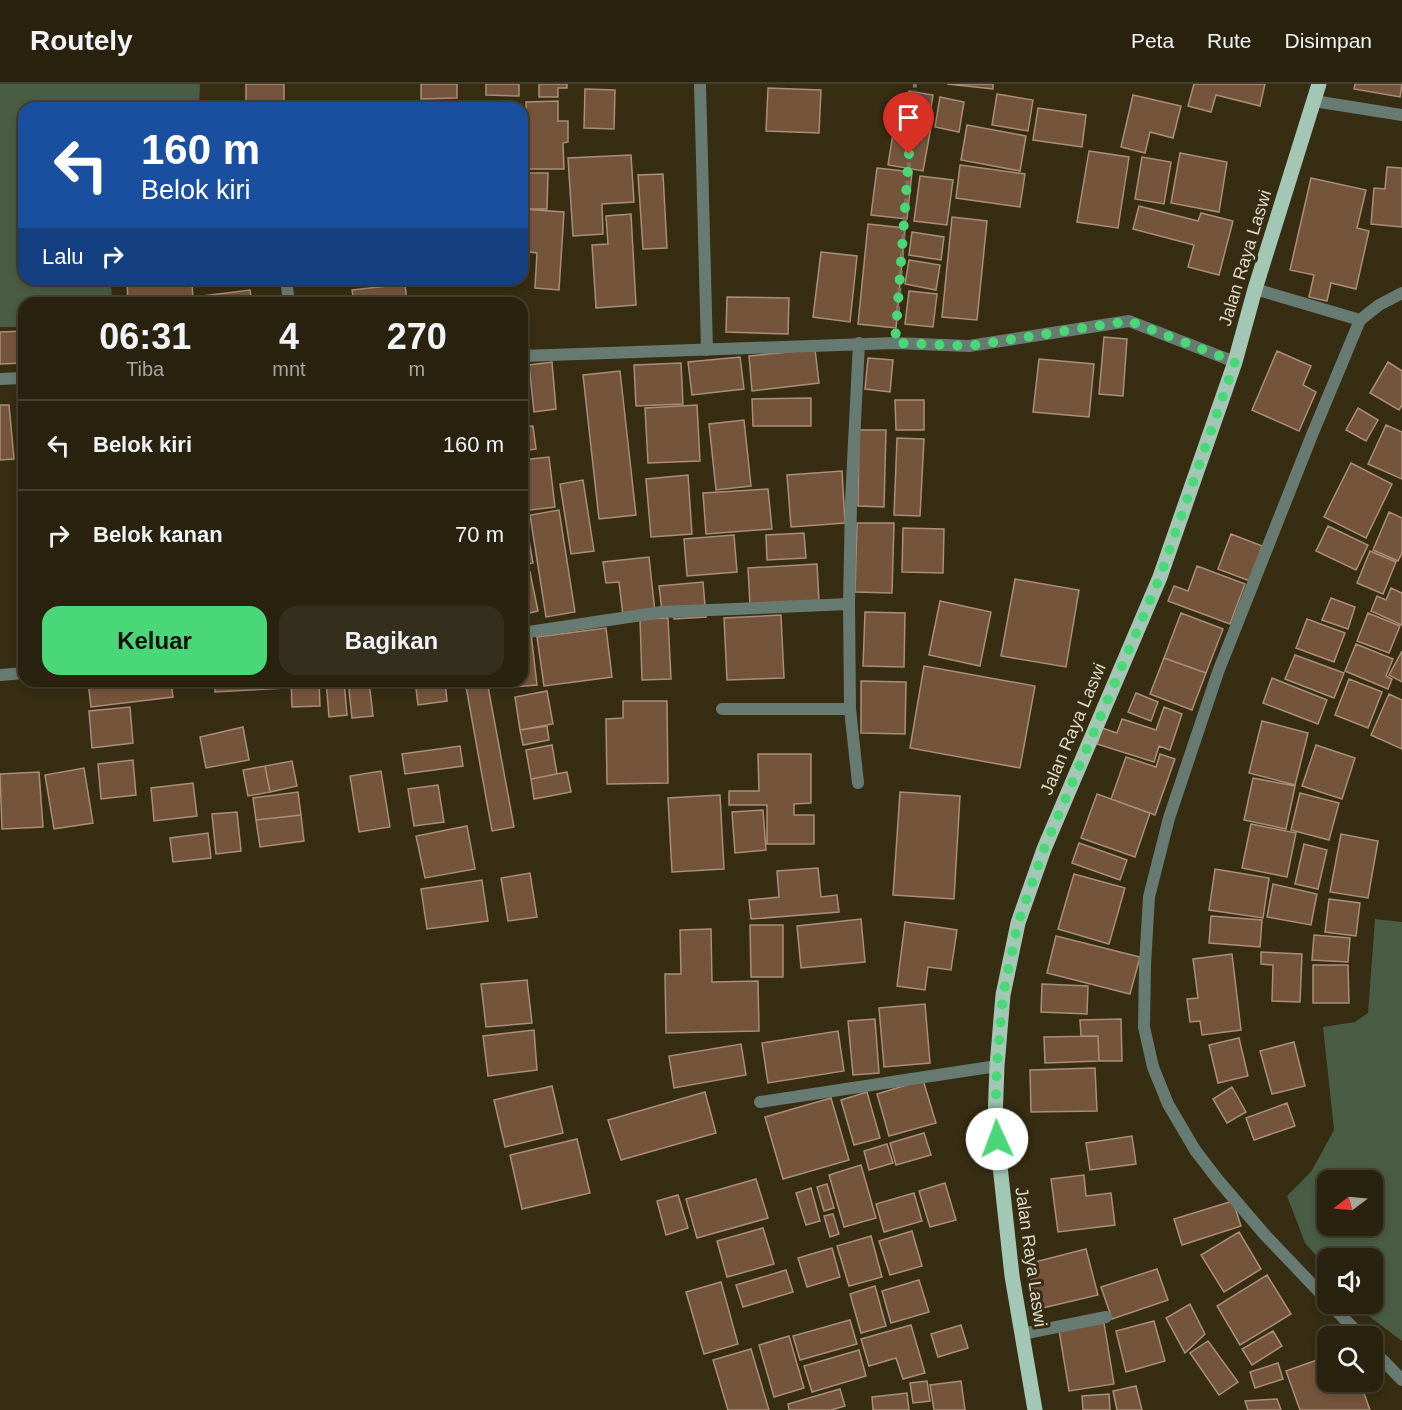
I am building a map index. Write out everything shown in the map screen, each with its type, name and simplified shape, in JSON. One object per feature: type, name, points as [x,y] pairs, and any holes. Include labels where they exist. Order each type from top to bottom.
[{"type":"main road","name":"Jalan Raya Laswi","points":[[1035,1410],[1012,1276],[995,1120],[1003,995],[1018,923],[1044,849],[1160,577],[1235,362],[1255,289],[1319,84]]},
{"type":"street","points":[[700,84],[707,350]]},
{"type":"street","points":[[1314,101],[1402,115]]},
{"type":"street","points":[[1255,289],[1360,320]]},
{"type":"street","points":[[1317,1289],[1265,1235],[1218,1180],[1195,1150],[1168,1104],[1153,1066],[1144,1027],[1149,897],[1172,807],[1223,661],[1360,320],[1379,305],[1402,293]]},
{"type":"street","points":[[528,356],[859,343],[969,346],[1129,321],[1235,362]]},
{"type":"street","points":[[858,783],[850,709],[849,604],[851,502],[859,343]]},
{"type":"street","points":[[0,379],[18,378]]},
{"type":"street","points":[[528,632],[662,612],[849,604]]},
{"type":"street","points":[[0,675],[18,674]]},
{"type":"street","points":[[722,708],[850,709]]},
{"type":"street","points":[[760,1102],[997,1066]]},
{"type":"street","points":[[1340,1314],[1352,1326]]},
{"type":"street","points":[[1022,1334],[1106,1317]]},
{"type":"street","points":[[1383,1360],[1402,1380]]},
{"type":"path","points":[[895,343],[915,84]]},
{"type":"green space","points":[[0,84],[200,84],[199,102],[18,102],[18,285],[111,285],[112,297],[18,297],[18,327],[0,327]]},
{"type":"green space","points":[[1375,919],[1402,922],[1402,1341],[1367,1314],[1383,1314],[1383,1248],[1317,1248],[1317,1257],[1305,1243],[1287,1196],[1311,1172],[1334,1130],[1323,1027],[1355,1022],[1368,1013]]},
{"type":"building","points":[[246,84],[284,84],[284,102],[246,102]]},
{"type":"building","points":[[421,84],[457,84],[457,98],[421,99]]},
{"type":"building","points":[[486,84],[519,84],[519,96],[486,95]]},
{"type":"building","points":[[539,84],[567,84],[567,88],[558,88],[558,97],[539,97]]},
{"type":"building","points":[[947,84],[993,84],[993,89]]},
{"type":"building","points":[[1194,84],[1265,84],[1260,106],[1216,95],[1211,112],[1188,106]]},
{"type":"building","points":[[1355,84],[1402,84],[1400,97],[1354,89]]},
{"type":"building","points":[[768,88],[821,90],[819,133],[766,131]]},
{"type":"building","points":[[585,89],[615,90],[614,129],[584,128]]},
{"type":"building","points":[[909,91],[933,95],[929,121],[904,118]]},
{"type":"building","points":[[997,94],[1033,100],[1028,131],[992,125]]},
{"type":"building","points":[[1133,95],[1181,106],[1173,138],[1150,132],[1145,153],[1121,147]]},
{"type":"building","points":[[940,97],[964,102],[959,132],[935,127]]},
{"type":"building","points":[[558,101],[558,121],[568,121],[568,142],[563,143],[564,169],[528,169],[528,102],[526,102]]},
{"type":"building","points":[[1038,108],[1086,115],[1082,147],[1033,140]]},
{"type":"building","points":[[895,121],[931,127],[923,171],[888,165]]},
{"type":"building","points":[[967,125],[1026,136],[1020,171],[961,160]]},
{"type":"building","points":[[1089,151],[1129,157],[1118,228],[1077,222]]},
{"type":"building","points":[[1180,153],[1227,162],[1219,212],[1171,203]]},
{"type":"building","points":[[631,155],[634,202],[602,204],[603,234],[573,236],[568,158]]},
{"type":"building","points":[[1142,157],[1171,162],[1164,204],[1135,199]]},
{"type":"building","points":[[960,165],[1025,174],[1020,207],[956,198]]},
{"type":"building","points":[[1387,167],[1402,168],[1402,227],[1371,224],[1374,188],[1385,189]]},
{"type":"building","points":[[877,168],[912,172],[907,219],[871,215]]},
{"type":"building","points":[[528,173],[548,173],[547,209],[528,209]]},
{"type":"building","points":[[663,174],[667,248],[643,249],[638,175]]},
{"type":"building","points":[[920,176],[953,180],[947,225],[914,221]]},
{"type":"building","points":[[1311,178],[1366,190],[1357,228],[1369,231],[1356,289],[1331,283],[1327,301],[1309,297],[1314,275],[1290,270]]},
{"type":"building","points":[[1139,206],[1198,221],[1201,213],[1233,221],[1219,275],[1188,267],[1194,245],[1133,229]]},
{"type":"building","points":[[528,209],[564,212],[559,290],[535,288],[537,253],[528,252]]},
{"type":"building","points":[[631,214],[636,305],[596,308],[592,245],[608,244],[606,216]]},
{"type":"building","points":[[952,217],[987,221],[977,320],[942,317]]},
{"type":"building","points":[[868,224],[905,228],[896,328],[858,324]]},
{"type":"building","points":[[912,232],[944,237],[941,260],[909,255]]},
{"type":"building","points":[[821,252],[857,256],[850,322],[813,317]]},
{"type":"building","points":[[909,260],[940,265],[936,290],[905,284]]},
{"type":"building","points":[[127,285],[192,285],[193,297],[128,297]]},
{"type":"building","points":[[405,285],[406,297],[353,297],[352,290]]},
{"type":"building","points":[[250,290],[251,297],[203,297]]},
{"type":"building","points":[[909,291],[937,294],[933,327],[905,324]]},
{"type":"building","points":[[727,297],[789,298],[788,334],[726,332]]},
{"type":"building","points":[[18,331],[18,363],[0,364],[0,332]]},
{"type":"building","points":[[1104,337],[1127,339],[1123,396],[1099,394]]},
{"type":"building","points":[[815,349],[819,383],[752,391],[749,356]]},
{"type":"building","points":[[1277,351],[1311,366],[1303,385],[1316,392],[1299,431],[1252,410]]},
{"type":"building","points":[[740,357],[744,389],[692,395],[688,362]]},
{"type":"building","points":[[868,358],[893,360],[890,392],[865,389]]},
{"type":"building","points":[[1039,359],[1094,364],[1089,417],[1033,412]]},
{"type":"building","points":[[552,362],[556,409],[534,412],[529,365]]},
{"type":"building","points":[[1388,362],[1402,371],[1402,405],[1399,410],[1370,393]]},
{"type":"building","points":[[681,363],[683,404],[636,406],[634,365]]},
{"type":"building","points":[[620,371],[636,515],[599,519],[583,375]]},
{"type":"building","points":[[811,398],[811,426],[753,426],[752,399]]},
{"type":"building","points":[[895,400],[924,400],[924,430],[896,430]]},
{"type":"building","points":[[0,405],[9,405],[14,459],[0,460]]},
{"type":"building","points":[[697,405],[700,461],[648,463],[645,408]]},
{"type":"building","points":[[1358,408],[1378,420],[1366,441],[1346,430]]},
{"type":"building","points":[[744,420],[751,486],[716,490],[709,424]]},
{"type":"building","points":[[1386,425],[1402,432],[1402,479],[1368,464]]},
{"type":"building","points":[[528,426],[533,426],[536,449],[528,450]]},
{"type":"building","points":[[859,430],[886,430],[884,507],[858,506]]},
{"type":"building","points":[[897,438],[924,439],[920,516],[894,515]]},
{"type":"building","points":[[549,457],[555,507],[528,510],[528,459]]},
{"type":"building","points":[[1351,463],[1392,484],[1366,538],[1324,517]]},
{"type":"building","points":[[842,471],[845,523],[791,527],[787,475]]},
{"type":"building","points":[[688,475],[692,534],[651,537],[646,479]]},
{"type":"building","points":[[583,480],[594,551],[571,554],[560,484]]},
{"type":"building","points":[[768,489],[772,529],[706,534],[703,493]]},
{"type":"building","points":[[559,510],[575,612],[546,617],[530,515]]},
{"type":"building","points":[[1389,512],[1402,518],[1402,553],[1398,561],[1373,550]]},
{"type":"building","points":[[857,523],[894,523],[892,593],[855,592]]},
{"type":"building","points":[[1328,526],[1368,545],[1356,570],[1316,551]]},
{"type":"building","points":[[903,528],[944,529],[943,573],[902,572]]},
{"type":"building","points":[[804,533],[806,558],[767,560],[766,535]]},
{"type":"building","points":[[1231,534],[1262,546],[1250,581],[1218,569]]},
{"type":"building","points":[[528,535],[533,563],[528,564]]},
{"type":"building","points":[[734,535],[737,572],[687,576],[684,539]]},
{"type":"building","points":[[1370,551],[1396,562],[1383,594],[1357,583]]},
{"type":"building","points":[[649,557],[655,612],[623,616],[619,582],[606,583],[603,562]]},
{"type":"building","points":[[817,564],[819,602],[750,605],[748,568]]},
{"type":"building","points":[[1197,566],[1245,584],[1230,624],[1168,601],[1174,586],[1188,591]]},
{"type":"building","points":[[528,572],[530,572],[538,611],[528,614]]},
{"type":"building","points":[[1015,579],[1079,590],[1066,667],[1001,656]]},
{"type":"building","points":[[703,582],[706,617],[674,619],[674,610],[662,611],[659,586]]},
{"type":"building","points":[[1391,588],[1402,593],[1402,625],[1371,611],[1377,596],[1386,600]]},
{"type":"building","points":[[1331,598],[1355,607],[1348,629],[1322,620]]},
{"type":"building","points":[[940,601],[991,612],[980,666],[929,655]]},
{"type":"building","points":[[865,612],[905,613],[904,667],[863,666]]},
{"type":"building","points":[[1181,613],[1223,629],[1206,673],[1164,658]]},
{"type":"building","points":[[1368,613],[1400,626],[1389,653],[1357,641]]},
{"type":"building","points":[[781,615],[784,678],[727,680],[724,618]]},
{"type":"building","points":[[668,618],[671,679],[642,680],[640,619]]},
{"type":"building","points":[[1307,619],[1345,633],[1334,662],[1296,648]]},
{"type":"building","points":[[606,628],[612,677],[544,686],[537,637]]},
{"type":"building","points":[[528,633],[531,633],[537,685],[528,686]]},
{"type":"building","points":[[1356,644],[1393,659],[1386,676],[1392,679],[1388,689],[1345,671]]},
{"type":"building","points":[[1402,651],[1402,682],[1389,675]]},
{"type":"building","points":[[1295,655],[1344,673],[1334,698],[1285,679]]},
{"type":"building","points":[[1164,658],[1206,673],[1192,710],[1150,694]]},
{"type":"building","points":[[924,666],[1035,686],[1020,768],[910,748]]},
{"type":"building","points":[[1272,678],[1327,700],[1318,724],[1263,703]]},
{"type":"building","points":[[1349,679],[1382,692],[1368,728],[1335,715]]},
{"type":"building","points":[[861,681],[906,682],[905,734],[861,733]]},
{"type":"building","points":[[89,687],[172,687],[173,697],[91,707]]},
{"type":"building","points":[[215,687],[286,687],[286,688],[215,692]]},
{"type":"building","points":[[291,687],[319,687],[320,706],[292,707]]},
{"type":"building","points":[[326,687],[345,687],[347,715],[329,717]]},
{"type":"building","points":[[349,687],[370,687],[373,716],[352,718]]},
{"type":"building","points":[[416,687],[446,687],[447,701],[418,705]]},
{"type":"building","points":[[466,687],[488,687],[514,827],[492,831]]},
{"type":"building","points":[[547,691],[553,724],[520,730],[515,697]]},
{"type":"building","points":[[1136,693],[1158,702],[1151,721],[1128,712]]},
{"type":"building","points":[[1389,694],[1402,700],[1402,749],[1371,735]]},
{"type":"building","points":[[623,701],[667,701],[668,783],[607,784],[606,719],[623,718]]},
{"type":"building","points":[[130,707],[133,743],[92,748],[89,711]]},
{"type":"building","points":[[1164,707],[1182,714],[1170,750],[1159,746],[1154,762],[1097,744],[1102,728],[1117,733],[1122,719],[1156,730]]},
{"type":"building","points":[[1262,721],[1308,733],[1295,785],[1249,773]]},
{"type":"building","points":[[547,726],[549,740],[523,745],[520,730]]},
{"type":"building","points":[[243,727],[249,760],[206,768],[200,737]]},
{"type":"building","points":[[552,745],[557,774],[531,779],[526,750]]},
{"type":"building","points":[[1316,745],[1355,758],[1342,799],[1302,786]]},
{"type":"building","points":[[460,746],[463,766],[405,774],[402,754]]},
{"type":"building","points":[[758,754],[811,754],[811,803],[794,804],[794,815],[814,815],[814,844],[767,844],[767,805],[729,805],[729,791],[759,791]]},
{"type":"building","points":[[1160,754],[1175,759],[1155,815],[1111,799],[1126,757],[1156,767]]},
{"type":"building","points":[[133,760],[136,795],[101,799],[98,764]]},
{"type":"building","points":[[292,761],[297,786],[270,792],[265,766]]},
{"type":"building","points":[[265,766],[270,792],[248,796],[243,770]]},
{"type":"building","points":[[84,768],[93,823],[54,829],[45,775]]},
{"type":"building","points":[[381,771],[390,827],[359,832],[350,776]]},
{"type":"building","points":[[39,772],[43,827],[2,829],[0,774]]},
{"type":"building","points":[[567,772],[571,792],[534,799],[531,779]]},
{"type":"building","points":[[1253,778],[1295,786],[1286,829],[1244,820]]},
{"type":"building","points":[[193,783],[197,816],[154,821],[151,788]]},
{"type":"building","points":[[438,785],[444,822],[414,826],[408,789]]},
{"type":"building","points":[[298,792],[301,815],[256,820],[253,798]]},
{"type":"building","points":[[900,792],[960,796],[954,899],[893,895]]},
{"type":"building","points":[[1300,793],[1339,803],[1329,840],[1291,830]]},
{"type":"building","points":[[1097,794],[1150,813],[1135,857],[1081,838]]},
{"type":"building","points":[[720,795],[724,869],[672,872],[668,798]]},
{"type":"building","points":[[763,810],[766,850],[735,853],[732,812]]},
{"type":"building","points":[[237,812],[241,851],[216,854],[212,814]]},
{"type":"building","points":[[301,815],[304,841],[260,847],[256,820]]},
{"type":"building","points":[[1251,824],[1296,833],[1287,877],[1242,868]]},
{"type":"building","points":[[467,826],[475,869],[425,878],[416,836]]},
{"type":"building","points":[[208,833],[211,858],[173,862],[170,838]]},
{"type":"building","points":[[1341,834],[1378,841],[1368,898],[1330,892]]},
{"type":"building","points":[[1079,843],[1127,860],[1120,880],[1072,863]]},
{"type":"building","points":[[1304,844],[1327,850],[1318,889],[1295,884]]},
{"type":"building","points":[[818,868],[821,897],[837,895],[839,912],[751,919],[749,900],[779,897],[777,871]]},
{"type":"building","points":[[1215,869],[1269,878],[1263,918],[1209,910]]},
{"type":"building","points":[[530,873],[537,917],[508,921],[501,878]]},
{"type":"building","points":[[1074,874],[1125,888],[1109,944],[1058,929]]},
{"type":"building","points":[[482,880],[488,921],[427,929],[421,889]]},
{"type":"building","points":[[1273,884],[1317,894],[1311,925],[1267,917]]},
{"type":"building","points":[[1329,899],[1360,903],[1356,936],[1325,932]]},
{"type":"building","points":[[1211,916],[1262,920],[1260,947],[1209,943]]},
{"type":"building","points":[[861,919],[865,962],[801,968],[797,926]]},
{"type":"building","points":[[905,922],[957,930],[951,970],[928,967],[925,990],[897,986]]},
{"type":"building","points":[[750,925],[783,925],[783,977],[751,977]]},
{"type":"building","points":[[711,929],[712,982],[758,981],[759,1031],[666,1033],[665,974],[681,974],[680,930]]},
{"type":"building","points":[[1314,935],[1350,938],[1348,962],[1312,960]]},
{"type":"building","points":[[1056,936],[1140,957],[1130,994],[1047,973]]},
{"type":"building","points":[[1261,952],[1302,954],[1300,1002],[1272,1001],[1273,965],[1261,964]]},
{"type":"building","points":[[1232,954],[1241,1030],[1202,1035],[1200,1021],[1190,1022],[1187,999],[1198,998],[1193,959]]},
{"type":"building","points":[[1313,965],[1348,965],[1349,1003],[1313,1003]]},
{"type":"building","points":[[527,980],[532,1023],[486,1027],[481,984]]},
{"type":"building","points":[[1042,984],[1088,986],[1087,1014],[1041,1012]]},
{"type":"building","points":[[925,1004],[930,1063],[884,1067],[879,1008]]},
{"type":"building","points":[[875,1019],[879,1073],[853,1075],[848,1021]]},
{"type":"building","points":[[1121,1019],[1122,1061],[1099,1061],[1098,1036],[1081,1036],[1080,1020]]},
{"type":"building","points":[[534,1030],[537,1070],[488,1076],[483,1036]]},
{"type":"building","points":[[838,1031],[844,1071],[768,1083],[762,1043]]},
{"type":"building","points":[[1098,1036],[1099,1061],[1045,1063],[1044,1037]]},
{"type":"building","points":[[1239,1038],[1248,1076],[1218,1083],[1209,1045]]},
{"type":"building","points":[[1294,1042],[1305,1086],[1272,1094],[1260,1051]]},
{"type":"building","points":[[741,1044],[746,1075],[674,1088],[669,1056]]},
{"type":"building","points":[[1095,1068],[1097,1111],[1031,1112],[1030,1070]]},
{"type":"building","points":[[923,1080],[936,1123],[889,1136],[877,1094]]},
{"type":"building","points":[[552,1086],[563,1133],[505,1147],[494,1100]]},
{"type":"building","points":[[1232,1087],[1246,1112],[1227,1123],[1213,1099]]},
{"type":"building","points":[[705,1092],[716,1133],[621,1160],[608,1120]]},
{"type":"building","points":[[867,1092],[880,1138],[854,1145],[841,1100]]},
{"type":"building","points":[[831,1098],[849,1160],[783,1179],[765,1117]]},
{"type":"building","points":[[1287,1103],[1295,1126],[1254,1140],[1246,1118]]},
{"type":"building","points":[[924,1133],[931,1155],[896,1165],[890,1143]]},
{"type":"building","points":[[1132,1136],[1136,1164],[1090,1170],[1086,1143]]},
{"type":"building","points":[[577,1139],[590,1193],[522,1209],[510,1155]]},
{"type":"building","points":[[887,1144],[893,1163],[869,1170],[864,1151]]},
{"type":"building","points":[[861,1165],[876,1218],[844,1227],[829,1175]]},
{"type":"building","points":[[1084,1175],[1086,1196],[1111,1193],[1115,1225],[1058,1232],[1051,1179]]},
{"type":"building","points":[[756,1179],[768,1218],[697,1238],[686,1199]]},
{"type":"building","points":[[945,1183],[956,1220],[930,1227],[919,1191]]},
{"type":"building","points":[[827,1184],[834,1208],[824,1211],[817,1187]]},
{"type":"building","points":[[811,1188],[820,1221],[806,1225],[796,1193]]},
{"type":"building","points":[[914,1193],[922,1221],[884,1232],[876,1204]]},
{"type":"building","points":[[678,1195],[688,1228],[666,1235],[657,1201]]},
{"type":"building","points":[[1233,1201],[1241,1226],[1182,1245],[1174,1219]]},
{"type":"building","points":[[833,1214],[839,1234],[830,1237],[824,1216]]},
{"type":"building","points":[[763,1228],[774,1264],[727,1277],[717,1241]]},
{"type":"building","points":[[912,1231],[922,1266],[890,1275],[879,1241]]},
{"type":"building","points":[[1239,1232],[1261,1269],[1224,1292],[1201,1255]]},
{"type":"building","points":[[871,1236],[882,1277],[849,1286],[837,1246]]},
{"type":"building","points":[[832,1248],[840,1277],[807,1287],[798,1258]]},
{"type":"building","points":[[1086,1249],[1098,1295],[1038,1309],[1027,1264]]},
{"type":"building","points":[[1157,1269],[1168,1300],[1112,1319],[1101,1287]]},
{"type":"building","points":[[786,1270],[793,1292],[743,1307],[736,1285]]},
{"type":"building","points":[[1267,1275],[1291,1314],[1240,1345],[1217,1306]]},
{"type":"building","points":[[919,1280],[929,1312],[891,1323],[882,1291]]},
{"type":"building","points":[[721,1282],[738,1344],[704,1354],[686,1292]]},
{"type":"building","points":[[875,1286],[886,1326],[861,1333],[850,1294]]},
{"type":"building","points":[[1190,1304],[1205,1334],[1185,1353],[1166,1318]]},
{"type":"building","points":[[850,1320],[857,1344],[800,1360],[793,1336]]},
{"type":"building","points":[[1154,1321],[1165,1361],[1126,1372],[1116,1331]]},
{"type":"building","points":[[1104,1323],[1114,1384],[1069,1391],[1059,1330]]},
{"type":"building","points":[[911,1325],[925,1373],[903,1379],[896,1358],[869,1366],[861,1339]]},
{"type":"building","points":[[961,1325],[968,1348],[938,1357],[931,1334]]},
{"type":"building","points":[[1273,1331],[1282,1346],[1252,1365],[1242,1349]]},
{"type":"building","points":[[789,1336],[804,1388],[774,1397],[759,1345]]},
{"type":"building","points":[[1208,1341],[1238,1382],[1219,1395],[1190,1353]]},
{"type":"building","points":[[751,1349],[769,1410],[728,1410],[713,1360]]},
{"type":"building","points":[[859,1350],[866,1376],[812,1392],[804,1366]]},
{"type":"building","points":[[1317,1360],[1317,1392],[1364,1392],[1370,1410],[1300,1410],[1286,1371]]},
{"type":"building","points":[[1278,1363],[1283,1379],[1255,1388],[1250,1372]]},
{"type":"building","points":[[927,1381],[930,1401],[913,1403],[910,1383]]},
{"type":"building","points":[[961,1381],[965,1410],[934,1410],[930,1385]]},
{"type":"building","points":[[1136,1386],[1142,1410],[1117,1410],[1113,1391]]},
{"type":"building","points":[[840,1389],[845,1406],[831,1410],[789,1410],[788,1404]]},
{"type":"building","points":[[907,1393],[909,1410],[873,1410],[872,1397]]},
{"type":"building","points":[[1109,1394],[1110,1410],[1083,1410],[1082,1396]]},
{"type":"building","points":[[1277,1399],[1281,1410],[1248,1410],[1245,1401]]},
{"type":"route","points":[[909,154],[895,343],[969,346],[1129,321],[1235,362],[1160,577],[1044,849],[1018,923],[1003,995],[997,1066],[995,1120],[997,1139]]}]
